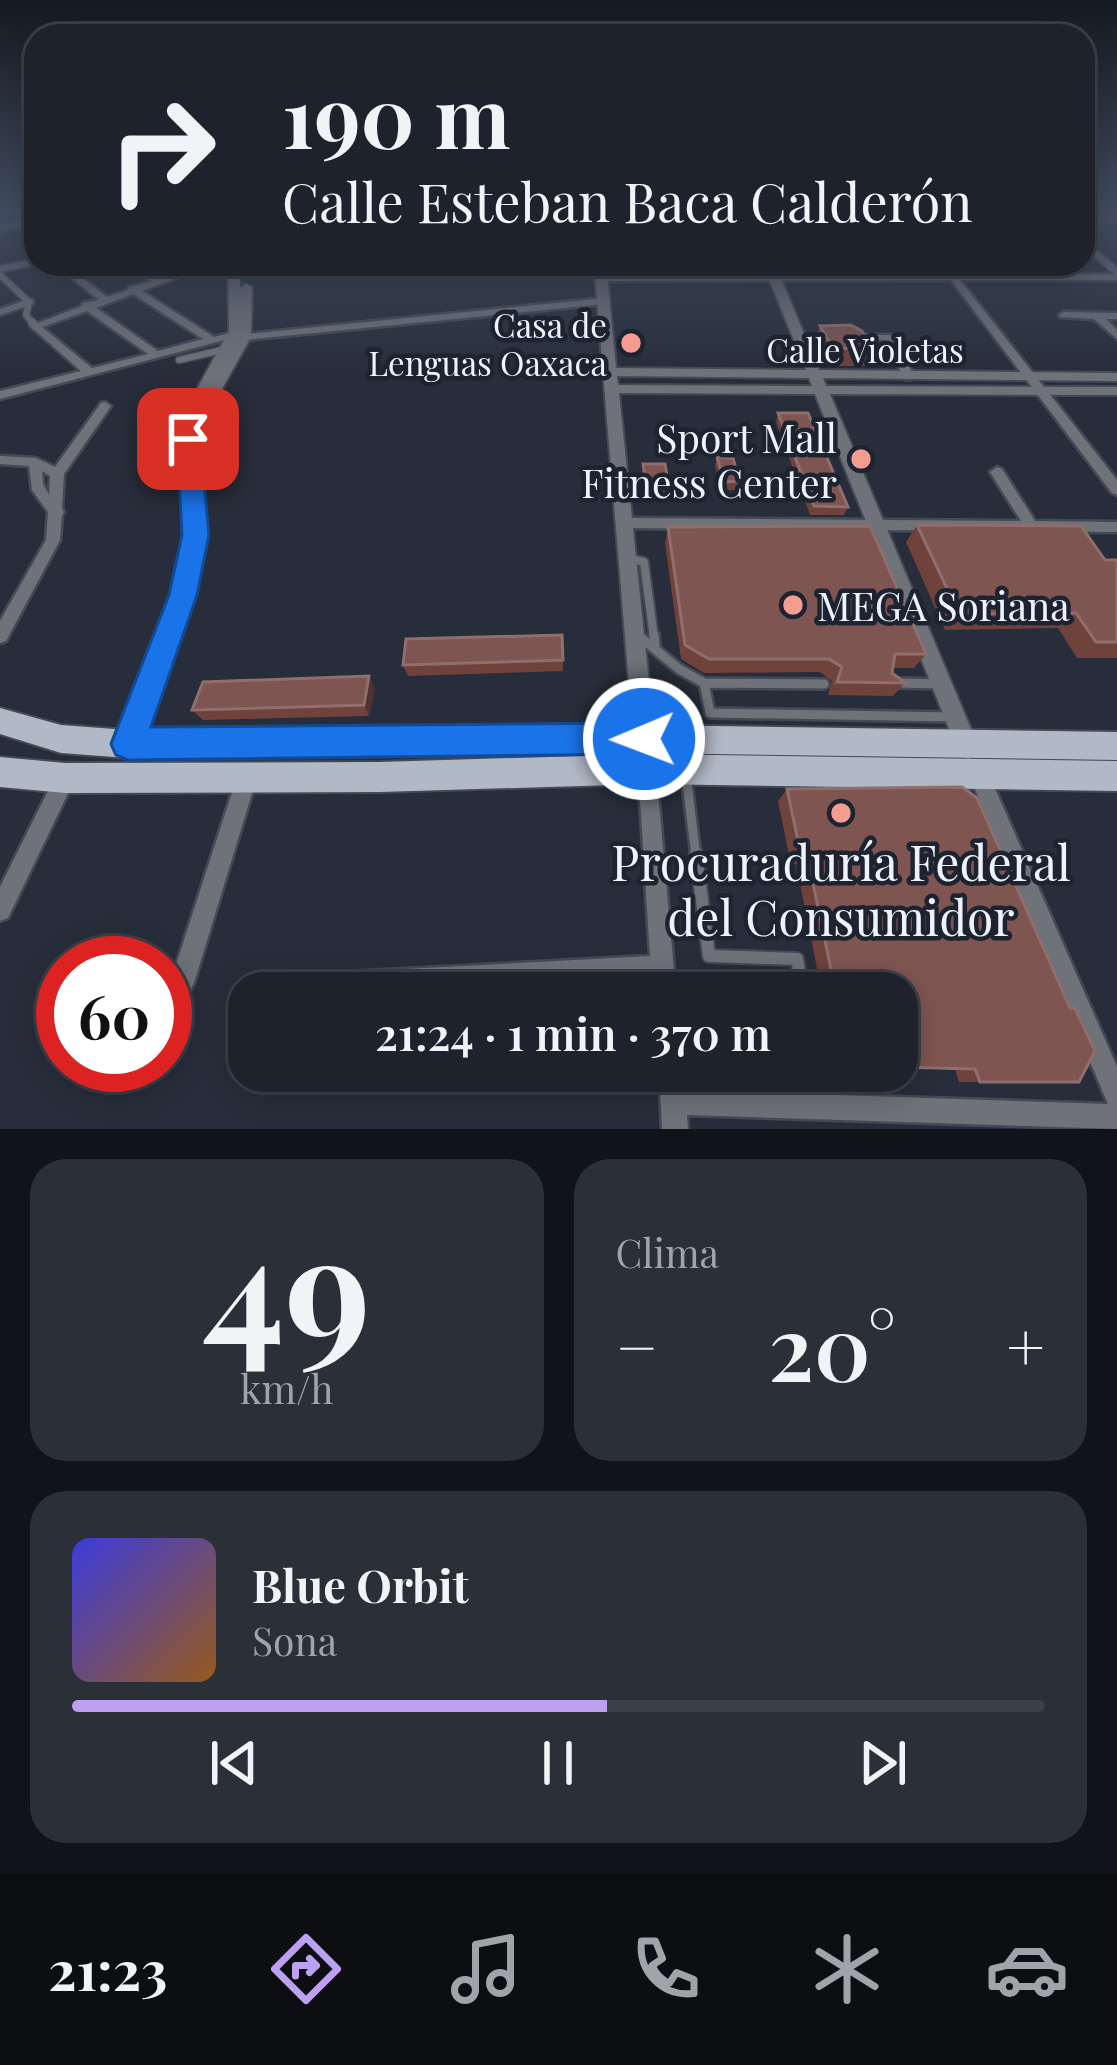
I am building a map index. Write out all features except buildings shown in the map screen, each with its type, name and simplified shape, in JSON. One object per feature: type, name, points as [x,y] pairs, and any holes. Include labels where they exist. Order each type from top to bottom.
[{"type":"main road","points":[[0,722],[61,739],[128,744],[646,754],[686,769],[967,744],[1117,776]]},
{"type":"main road","points":[[0,772],[65,778],[247,777],[646,754],[967,744],[1117,746]]},
{"type":"street","points":[[0,272],[29,302]]},
{"type":"street","points":[[74,276],[104,299]]},
{"type":"street","points":[[149,276],[157,280]]},
{"type":"street","points":[[35,326],[168,276]]},
{"type":"street","points":[[237,276],[240,301]]},
{"type":"street","points":[[128,744],[183,595],[196,535],[188,439],[194,407],[236,338],[244,276]]},
{"type":"street","points":[[0,377],[7,394],[236,338],[602,284],[712,276]]},
{"type":"street","points":[[774,276],[1117,1096]]},
{"type":"street","points":[[854,276],[1035,276]]},
{"type":"street","points":[[953,277],[1117,490]]},
{"type":"street","points":[[602,284],[662,972]]},
{"type":"street","points":[[132,289],[236,338]]},
{"type":"street","points":[[0,312],[29,302]]},
{"type":"street","points":[[29,302],[26,315],[35,326],[92,373]]},
{"type":"street","points":[[86,305],[158,356]]},
{"type":"street","points":[[1064,315],[1117,316]]},
{"type":"street","points":[[1096,316],[1117,337]]},
{"type":"street","points":[[865,337],[886,338],[908,376]]},
{"type":"street","name":"Calle Violetas","points":[[818,384],[908,376],[1117,377]]},
{"type":"street","name":"Calle Violetas","points":[[613,380],[1117,391]]},
{"type":"street","points":[[0,636],[52,539],[57,474],[105,406]]},
{"type":"street","points":[[0,460],[36,462],[57,474]]},
{"type":"street","points":[[36,462],[34,481],[40,497],[57,512]]},
{"type":"street","points":[[997,472],[1031,526]]},
{"type":"street","points":[[624,523],[1117,527]]},
{"type":"street","points":[[192,951],[247,777]]},
{"type":"street","points":[[0,910],[65,778]]},
{"type":"street","points":[[574,972],[662,967]]},
{"type":"street","points":[[674,1116],[823,1107],[1117,1117]]},
{"type":"lane","points":[[179,360],[236,338]]},
{"type":"lane","points":[[628,558],[644,562],[655,646]]},
{"type":"lane","points":[[635,634],[655,646],[683,676],[704,683],[824,684]]},
{"type":"lane","points":[[704,683],[710,712],[967,744]]},
{"type":"lane","points":[[889,683],[943,685]]},
{"type":"lane","points":[[686,769],[710,956],[797,959],[799,972]]},
{"type":"lane","points":[[820,1092],[823,1107]]},
{"type":"place","name":"Casa de Lenguas Oaxaca","points":[[631,343]]},
{"type":"place","name":"Sport Mall Fitness Center","points":[[861,459]]},
{"type":"place","name":"MEGA Soriana","points":[[793,605]]},
{"type":"place","name":"Procuraduría Federal del Consumidor","points":[[841,813]]},
{"type":"route","points":[[188,439],[196,535],[183,595],[128,744],[644,739]]}]
